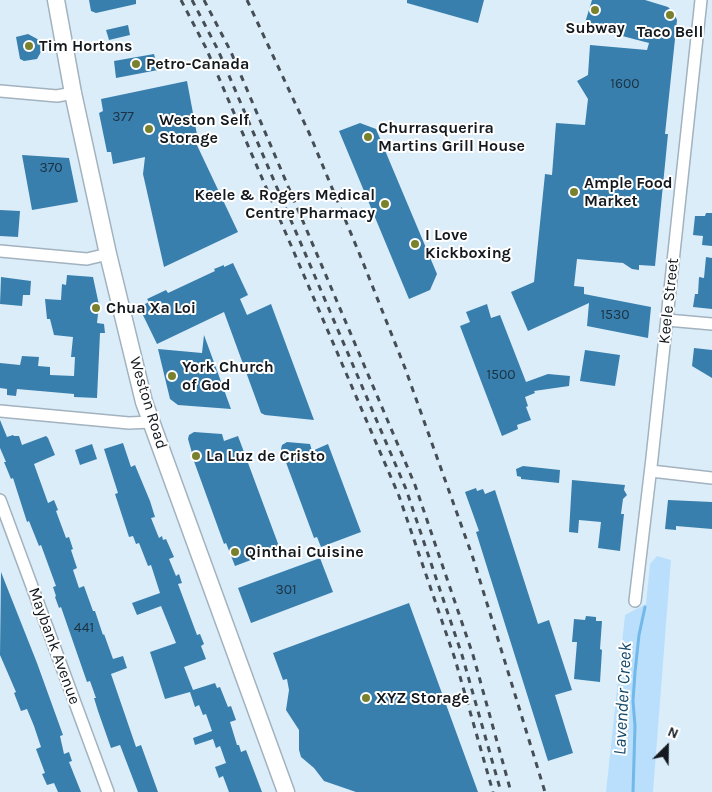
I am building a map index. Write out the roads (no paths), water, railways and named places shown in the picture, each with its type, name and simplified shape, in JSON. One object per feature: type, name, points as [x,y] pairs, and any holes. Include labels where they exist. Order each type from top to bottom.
[{"type":"main road","name":"Weston Road","points":[[56,0],[73,94],[108,254],[144,402],[286,792]]},
{"type":"street","name":"Keele Street","points":[[635,601],[651,472],[701,0]]},
{"type":"street","points":[[0,91],[57,96],[73,94]]},
{"type":"street","points":[[0,251],[87,259],[108,254]]},
{"type":"street","points":[[667,320],[712,324]]},
{"type":"street","points":[[0,411],[129,423],[151,422]]},
{"type":"street","points":[[651,472],[712,478]]},
{"type":"street","name":"Maybank Avenue","points":[[0,500],[108,792]]},
{"type":"waterway","name":"Lavender Creek","points":[[633,792],[635,726],[633,701],[639,635],[645,607]]},
{"type":"railway","points":[[181,0],[206,48],[399,496],[455,659],[493,792]]},
{"type":"railway","points":[[192,0],[218,50],[406,489],[462,655],[501,792]]},
{"type":"railway","points":[[204,0],[231,52],[415,485],[473,655],[511,792]]},
{"type":"railway","points":[[247,0],[310,135],[405,368],[473,558],[545,792]]},
{"type":"place","name":"Subway","points":[[595,10]]},
{"type":"place","name":"Taco Bell","points":[[670,15]]},
{"type":"place","name":"Tim Hortons","points":[[29,46]]},
{"type":"place","name":"Petro-Canada","points":[[136,64]]},
{"type":"place","name":"Weston Self Storage","points":[[149,129]]},
{"type":"place","name":"Churrasquerira Martins Grill House","points":[[368,137]]},
{"type":"place","name":"Ample Food Market","points":[[574,192]]},
{"type":"place","name":"Keele & Rogers Medical Centre Pharmacy","points":[[385,204]]},
{"type":"place","name":"I Love Kickboxing","points":[[415,244]]},
{"type":"place","name":"Chua Xa Loi","points":[[96,308]]},
{"type":"place","name":"York Church of God","points":[[172,376]]},
{"type":"place","name":"La Luz de Cristo","points":[[196,456]]},
{"type":"place","name":"Qinthai Cuisine","points":[[235,552]]},
{"type":"place","name":"XYZ Storage","points":[[366,698]]}]
